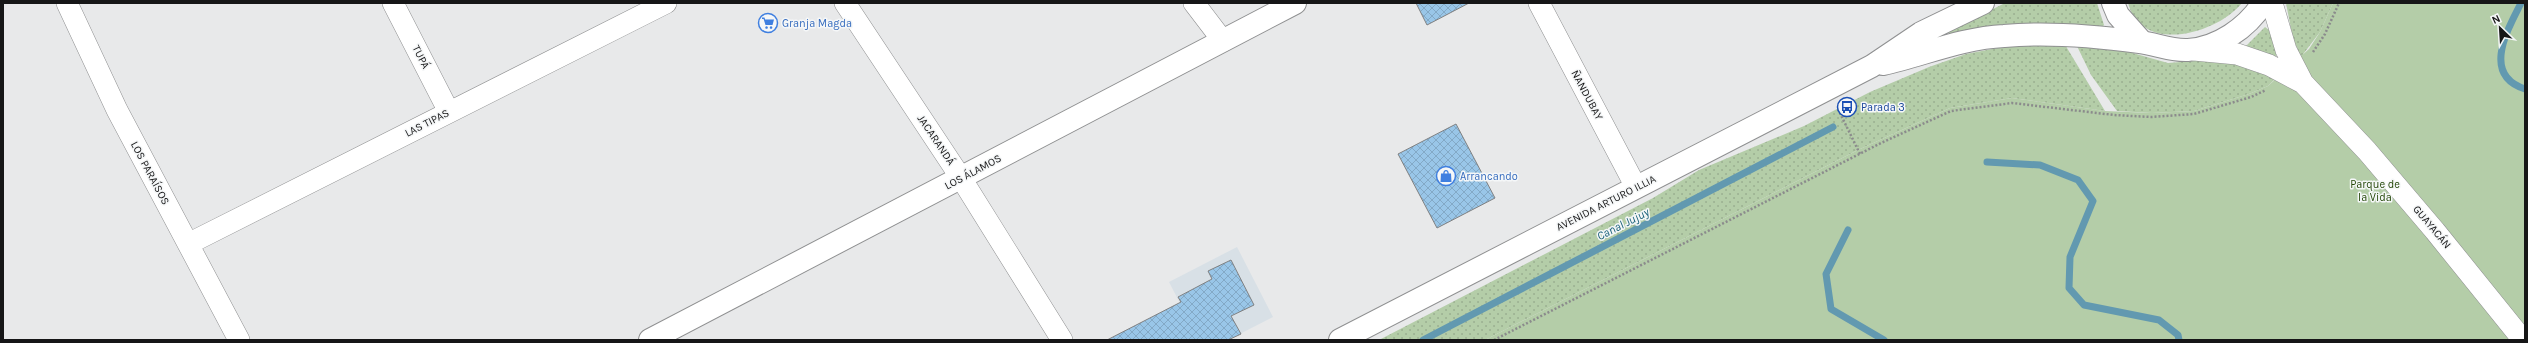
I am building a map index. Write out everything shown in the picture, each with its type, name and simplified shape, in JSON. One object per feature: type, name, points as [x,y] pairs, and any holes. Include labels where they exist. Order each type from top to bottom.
[{"type":"main road","name":"LOS ÁLAMOS","points":[[650,340],[1295,3]]},
{"type":"main road","name":"AVENIDA ARTURO ILLIA","points":[[1340,340],[1872,66],[1921,33],[1983,3]]},
{"type":"main road","points":[[2113,3],[2118,15],[2142,42]]},
{"type":"main road","points":[[2188,50],[2229,36],[2245,25],[2263,3]]},
{"type":"main road","name":"AVENIDA ARTURO ILLIA","points":[[1872,66],[1916,57],[1960,42],[2002,36],[2070,35],[2142,42],[2166,48],[2188,50]]},
{"type":"street","name":"LOS PARAÍSOS","points":[[67,3],[117,110],[239,340]]},
{"type":"street","name":"TUPÁ","points":[[393,3],[449,112]]},
{"type":"street","name":"LAS TIPAS","points":[[188,244],[666,3]]},
{"type":"street","name":"JACARANDÁ","points":[[845,3],[961,178],[1062,340]]},
{"type":"street","points":[[1194,3],[1223,40]]},
{"type":"street","name":"ÑANDUBAY","points":[[1538,3],[1636,187]]},
{"type":"street","name":"GUAYACÁN","points":[[2272,3],[2286,50],[2302,83],[2367,151],[2435,231],[2523,340]]},
{"type":"street","name":"GUAYACÁN","points":[[2188,50],[2237,54],[2269,66],[2302,83]]},
{"type":"path","points":[[2311,55],[2326,34],[2339,3]]},
{"type":"path","points":[[1494,340],[1860,154],[1951,111],[1990,104],[2012,103],[2114,115],[2150,117],[2194,114],[2251,97],[2270,88]]},
{"type":"path","points":[[1828,89],[1860,154]]},
{"type":"shaded area","points":[[1237,247],[1273,317],[1228,340],[1199,340],[1169,282]]},
{"type":"green space","points":[[2005,3],[2097,3],[2104,25],[2101,28],[2045,24],[2007,26],[1951,34],[1947,32]]},
{"type":"green space","points":[[2128,3],[2242,3],[2230,14],[2216,23],[2199,30],[2181,34],[2164,34],[2148,29],[2136,19]]},
{"type":"green space","points":[[2286,3],[2333,3],[2320,32],[2301,57],[2293,39]]},
{"type":"green space","name":"Parque de la Vida","points":[[2333,3],[2525,3],[2525,340],[1485,340],[1858,150],[1950,108],[2012,98],[2105,111],[2152,113],[2194,111],[2249,94],[2268,86],[2309,49],[2320,32]]},
{"type":"green space","points":[[2265,27],[2269,30],[2277,54],[2275,57],[2246,46]]},
{"type":"green space","points":[[2064,43],[2105,111],[2012,98],[1950,108],[1858,150],[1485,340],[1379,340],[1653,198],[1699,170],[1804,126],[1870,92],[1929,67],[1966,54],[2013,45]]},
{"type":"green space","points":[[2076,44],[2129,52],[2168,63],[2206,60],[2245,65],[2275,79],[2268,86],[2249,94],[2194,111],[2152,113],[2117,111],[2091,75]]},
{"type":"building","points":[[1416,3],[1469,3],[1427,25]]},
{"type":"building","name":"Arrancando","points":[[1456,124],[1495,198],[1437,228],[1398,154]]},
{"type":"building","points":[[1231,260],[1254,305],[1231,316],[1241,334],[1228,340],[1107,340],[1181,302],[1178,297],[1212,279],[1208,271]]},
{"type":"waterway","points":[[2521,3],[2505,38],[2501,62],[2504,73],[2512,82],[2525,89]]},
{"type":"waterway","name":"Canal Jujuy","points":[[1423,340],[1833,127]]},
{"type":"waterway","points":[[1987,162],[2040,165],[2078,180],[2093,201],[2070,257],[2069,288],[2084,305],[2159,320],[2178,335],[2179,340]]},
{"type":"waterway","points":[[1848,230],[1826,274],[1831,309],[1884,340]]},
{"type":"place","name":"Granja Magda","points":[[768,23]]},
{"type":"place","name":"Parada 3","points":[[1847,107]]},
{"type":"place","name":"Arrancando","points":[[1446,176]]}]
